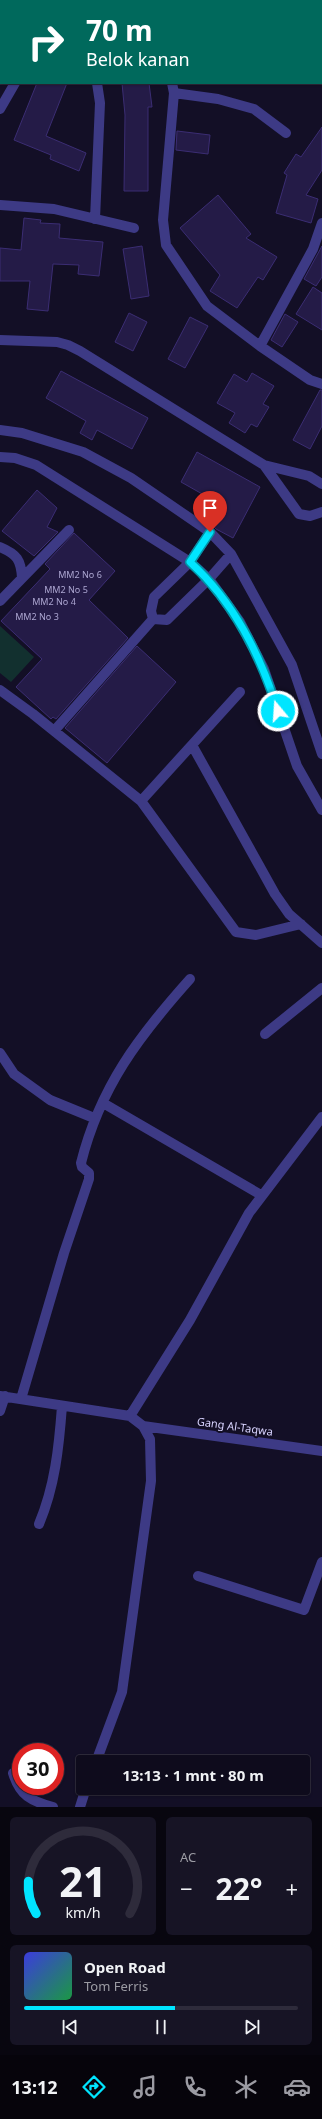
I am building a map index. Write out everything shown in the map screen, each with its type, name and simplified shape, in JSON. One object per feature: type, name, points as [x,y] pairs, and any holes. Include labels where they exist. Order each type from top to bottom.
[{"type":"street","points":[[0,109],[15,84]]},
{"type":"street","points":[[95,219],[100,103],[97,84]]},
{"type":"street","points":[[286,133],[254,109],[173,88],[163,220],[166,244],[207,306],[260,346],[310,380],[322,384]]},
{"type":"street","points":[[0,205],[54,209],[134,228]]},
{"type":"street","points":[[260,346],[313,249],[322,223]]},
{"type":"street","points":[[0,340],[68,345],[264,465],[309,476],[322,484]]},
{"type":"street","points":[[0,430],[22,433],[83,452],[131,478],[210,532],[231,554],[292,665],[322,754]]},
{"type":"street","points":[[0,457],[15,458],[36,465],[190,562],[209,579],[240,622],[264,669],[297,766],[322,810]]},
{"type":"street","points":[[264,465],[299,514],[310,516],[322,512]]},
{"type":"street","points":[[0,601],[69,530]]},
{"type":"street","points":[[153,619],[151,611],[154,597],[190,562],[210,532]]},
{"type":"street","points":[[0,547],[12,552],[21,564],[22,578]]},
{"type":"street","points":[[153,619],[168,620],[209,579],[231,554]]},
{"type":"street","points":[[54,731],[153,619]]},
{"type":"street","points":[[0,690],[141,801],[236,932],[256,935],[301,924]]},
{"type":"street","points":[[141,801],[240,692]]},
{"type":"street","points":[[192,746],[275,894],[289,914],[322,943]]},
{"type":"street","points":[[21,1398],[64,1253],[88,1179],[89,1173],[82,1167],[81,1163],[94,1118],[103,1103],[117,1072],[154,1020],[190,979]]},
{"type":"street","points":[[265,1034],[322,988]]},
{"type":"street","points":[[0,1053],[14,1074],[50,1100],[94,1118]]},
{"type":"street","points":[[103,1103],[261,1195]]},
{"type":"street","points":[[130,1416],[190,1320],[261,1195],[322,1117]]},
{"type":"street","points":[[0,1411],[3,1396],[130,1416],[143,1426],[150,1439],[151,1481],[122,1692],[99,1755]]},
{"type":"street","points":[[39,1524],[49,1500],[54,1475],[62,1406]]},
{"type":"street","name":"Gang Al-Taqwa","points":[[143,1426],[322,1451]]},
{"type":"street","points":[[198,1576],[304,1610],[322,1562]]},
{"type":"street","points":[[25,1795],[38,1803],[53,1807]]},
{"type":"street","points":[[80,1807],[84,1795]]},
{"type":"green space","points":[[0,626],[34,657],[11,682],[0,673]]},
{"type":"building","points":[[37,84],[67,84],[46,136],[86,153],[79,171],[50,159],[51,155],[14,140]]},
{"type":"building","points":[[122,84],[149,84],[152,107],[148,107],[148,191],[124,191],[125,115]]},
{"type":"building","points":[[322,127],[322,170],[306,195],[318,199],[311,223],[276,213],[287,175],[284,173],[296,154],[301,157]]},
{"type":"building","points":[[177,131],[210,135],[208,154],[176,150]]},
{"type":"building","points":[[218,195],[251,234],[246,238],[277,257],[263,280],[258,277],[237,308],[210,291],[220,275],[180,228]]},
{"type":"building","points":[[24,218],[41,220],[40,223],[60,224],[59,238],[103,242],[99,276],[78,274],[79,265],[53,264],[48,311],[27,309],[30,281],[0,281],[0,248],[21,250]]},
{"type":"building","points":[[142,246],[149,296],[131,299],[123,249]]},
{"type":"building","points":[[322,246],[322,277],[316,286],[304,279]]},
{"type":"building","points":[[313,287],[322,293],[322,330],[296,314]]},
{"type":"building","points":[[129,313],[147,322],[133,351],[115,342]]},
{"type":"building","points":[[285,314],[298,322],[282,347],[271,340]]},
{"type":"building","points":[[190,317],[208,326],[185,368],[168,359]]},
{"type":"building","points":[[61,371],[148,418],[132,449],[97,430],[92,440],[80,433],[86,421],[46,398]]},
{"type":"building","points":[[252,373],[274,386],[263,404],[269,407],[257,427],[251,424],[245,433],[229,423],[235,413],[217,403],[234,374],[247,382]]},
{"type":"building","points":[[320,390],[322,390],[322,426],[310,449],[293,440]]},
{"type":"building","points":[[197,452],[260,487],[233,538],[216,529],[212,525],[213,522],[195,512],[204,495],[181,482]]},
{"type":"building","points":[[37,490],[57,508],[47,527],[58,532],[34,556],[2,531]]},
{"type":"building","points":[[74,533],[115,571],[89,600],[128,638],[56,719],[53,717],[51,719],[16,687],[42,659],[1,621],[50,569],[45,564]]},
{"type":"building","points":[[137,646],[176,682],[107,763],[65,728]]},
{"type":"route","points":[[210,532],[190,562],[209,579],[240,622],[264,669],[278,711]]}]
